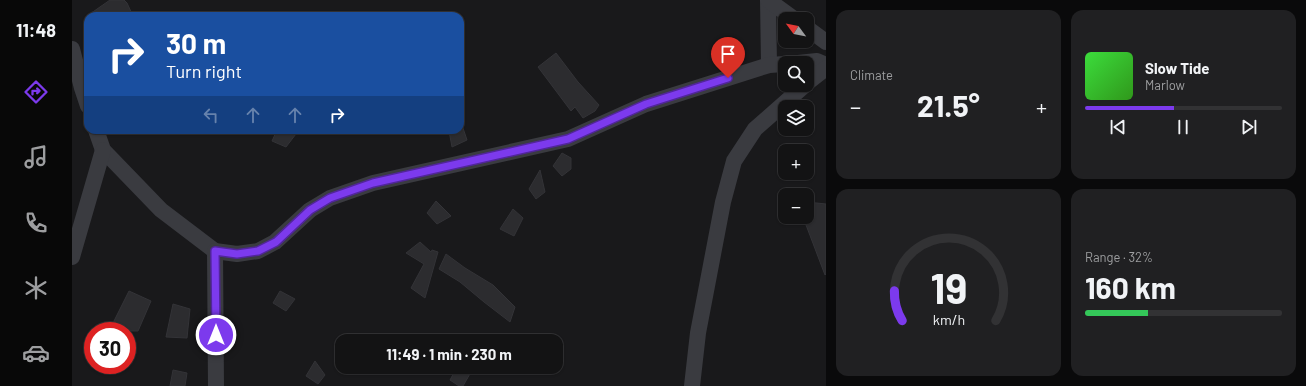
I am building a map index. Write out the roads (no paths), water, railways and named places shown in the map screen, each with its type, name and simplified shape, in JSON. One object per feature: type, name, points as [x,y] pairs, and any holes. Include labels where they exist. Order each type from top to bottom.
[{"type":"street","points":[[768,0],[784,12]]},
{"type":"street","points":[[768,0],[769,65]]},
{"type":"street","points":[[814,33],[826,42]]},
{"type":"street","points":[[72,49],[84,94]]},
{"type":"street","points":[[814,62],[817,62],[826,67],[814,77]]},
{"type":"street","points":[[97,134],[103,150],[161,210],[215,251],[237,254],[258,251],[276,242],[310,210],[330,198],[373,183],[568,139],[646,104],[769,65],[778,64]]},
{"type":"street","points":[[692,386],[698,333],[723,202],[734,161],[755,129],[797,92]]},
{"type":"street","points":[[72,257],[103,150]]},
{"type":"street","points":[[215,251],[216,386]]}]
